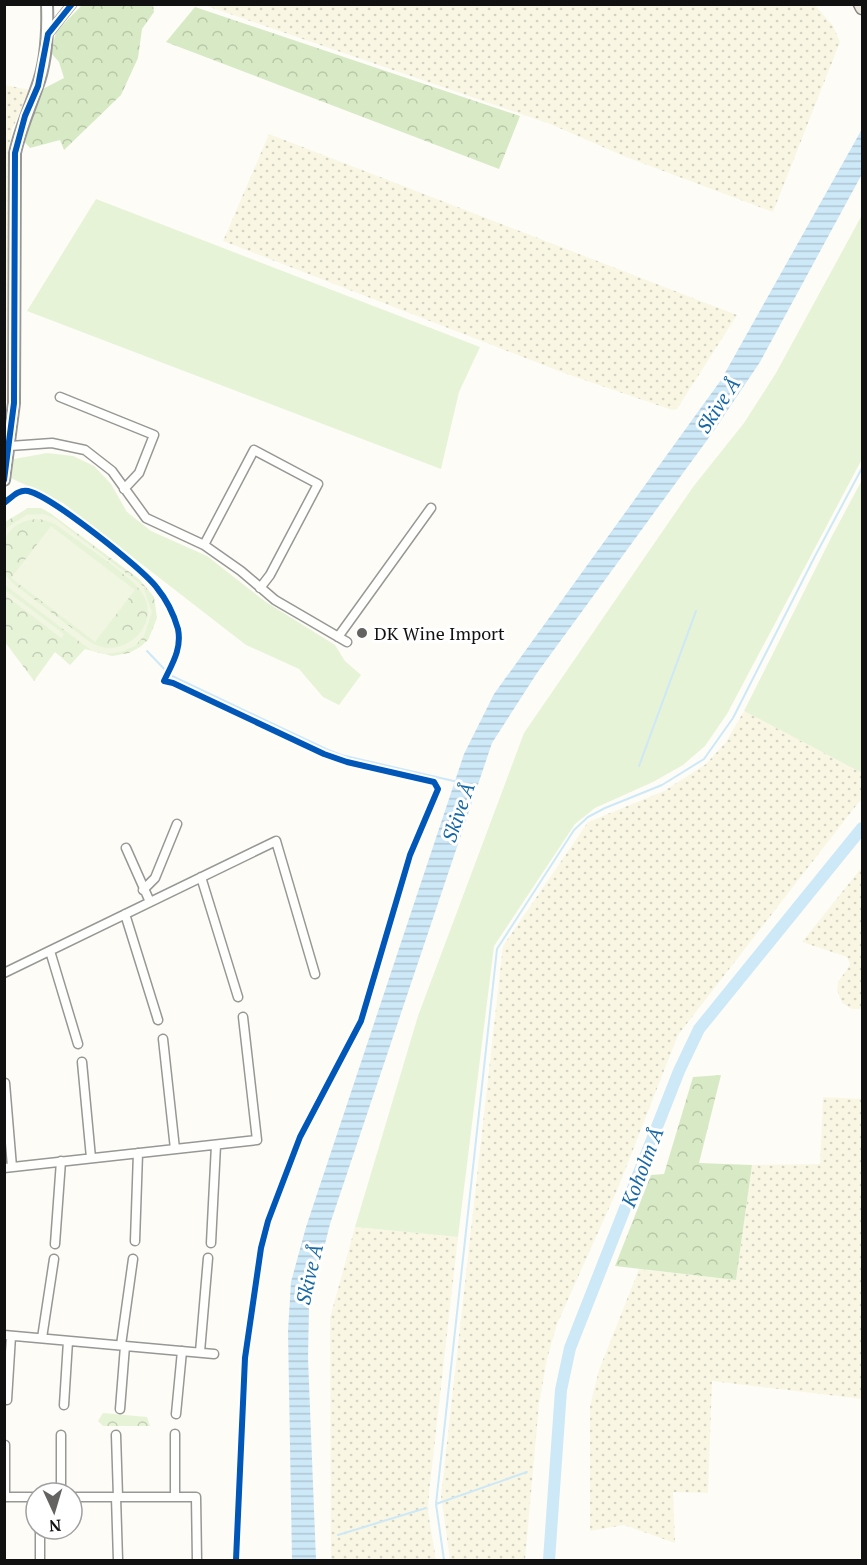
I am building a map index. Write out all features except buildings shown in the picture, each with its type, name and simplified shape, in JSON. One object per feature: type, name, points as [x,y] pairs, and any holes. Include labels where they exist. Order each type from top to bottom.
[{"type":"street","points":[[4,480],[14,403],[15,153],[25,116],[38,86],[48,33],[47,4]]},
{"type":"street","points":[[48,33],[72,4]]},
{"type":"street","points":[[60,397],[154,435],[140,473],[124,489]]},
{"type":"street","points":[[10,446],[52,443],[84,450],[112,471],[146,518],[204,545],[291,611],[348,642]]},
{"type":"street","points":[[204,545],[254,450],[318,484],[270,575],[260,588]]},
{"type":"street","points":[[338,637],[431,508]]},
{"type":"street","points":[[143,890],[155,879],[177,824]]},
{"type":"street","points":[[4,972],[276,841],[315,974]]},
{"type":"street","points":[[126,848],[150,902]]},
{"type":"street","points":[[201,877],[238,997]]},
{"type":"street","points":[[125,914],[158,1020]]},
{"type":"street","points":[[50,951],[78,1044]]},
{"type":"street","points":[[5,1083],[8,1167],[258,1140],[243,1017]]},
{"type":"street","points":[[163,1039],[175,1149]]},
{"type":"street","points":[[82,1062],[91,1158]]},
{"type":"street","points":[[210,1243],[216,1145]]},
{"type":"street","points":[[135,1241],[138,1153]]},
{"type":"street","points":[[55,1244],[61,1161]]},
{"type":"street","points":[[200,1352],[208,1258]]},
{"type":"street","points":[[42,1338],[54,1259]]},
{"type":"street","points":[[120,1409],[123,1346],[133,1259]]},
{"type":"street","points":[[7,1401],[8,1335],[214,1354]]},
{"type":"street","points":[[64,1405],[68,1341]]},
{"type":"street","points":[[176,1414],[182,1351]]},
{"type":"street","points":[[175,1434],[175,1497]]},
{"type":"street","points":[[61,1435],[61,1481]]},
{"type":"street","points":[[116,1435],[118,1560]]},
{"type":"street","points":[[5,1445],[5,1497],[24,1497]]},
{"type":"street","points":[[84,1497],[195,1497],[197,1560]]},
{"type":"street","points":[[40,1541],[40,1560]]},
{"type":"shaded area","points":[[204,5],[815,5],[833,26],[840,42],[773,212],[626,157],[550,124]]},
{"type":"shaded area","points":[[4,85],[31,90],[12,129],[9,146],[10,401],[4,447]]},
{"type":"shaded area","points":[[269,134],[737,315],[677,409],[672,410],[564,373],[223,241]]},
{"type":"shaded area","points":[[744,711],[862,773],[862,798],[678,1035],[618,1188],[557,1324],[547,1359],[539,1404],[525,1560],[450,1560],[441,1496],[503,946],[588,822],[664,791],[706,764],[726,742]]},
{"type":"shaded area","points":[[862,867],[862,1009],[852,1009],[842,1003],[837,990],[838,982],[850,965],[847,957],[802,942]]},
{"type":"shaded area","points":[[823,1097],[862,1099],[862,1399],[712,1381],[708,1493],[673,1492],[675,1543],[624,1525],[590,1531],[590,1406],[599,1370],[639,1269],[736,1280],[752,1165],[820,1164]]},
{"type":"shaded area","points":[[355,1227],[458,1237],[429,1493],[428,1512],[436,1560],[331,1560],[330,1318]]},
{"type":"green space","points":[[82,5],[153,5],[154,12],[142,29],[138,58],[121,95],[64,150],[60,140],[30,148],[21,138],[41,90],[64,78],[59,62],[51,53],[56,32]]},
{"type":"green space","points":[[195,7],[520,116],[499,169],[166,42]]},
{"type":"green space","points":[[96,199],[480,347],[459,392],[441,469],[27,311]]},
{"type":"green space","points":[[862,215],[862,459],[727,714],[705,746],[683,765],[653,782],[595,808],[575,824],[494,946],[458,1237],[355,1227],[418,1016],[524,733],[693,487],[744,423],[776,373]]},
{"type":"green space","points":[[47,453],[73,456],[94,466],[111,484],[127,512],[151,531],[207,556],[266,602],[335,645],[345,661],[361,675],[339,705],[323,697],[299,669],[246,645],[63,503],[11,478],[14,459]]},
{"type":"green space","points":[[862,480],[862,773],[744,711]]},
{"type":"green space","points":[[28,508],[41,508],[50,513],[139,579],[154,597],[157,618],[148,640],[140,647],[129,653],[112,656],[85,649],[70,665],[55,652],[34,681],[5,642],[5,522]]},
{"type":"green space","points":[[43,514],[54,518],[143,586],[152,612],[144,636],[135,646],[121,652],[105,654],[92,651],[5,585],[5,574],[14,584],[90,642],[103,647],[116,647],[137,636],[148,615],[146,602],[133,582],[55,524],[41,519],[27,520],[15,527],[5,538],[5,529],[26,515]]},
{"type":"green space","points":[[51,526],[135,590],[95,642],[11,578]]},
{"type":"green space","points":[[4,589],[64,634],[61,638],[5,595]]},
{"type":"green space","points":[[721,1075],[699,1163],[752,1165],[736,1280],[615,1266],[651,1175],[664,1174],[693,1077]]},
{"type":"green space","points":[[103,1413],[147,1417],[150,1426],[103,1426],[98,1421]]},
{"type":"water","name":"Skive Å","points":[[862,129],[862,174],[760,362],[713,432],[537,673],[492,743],[330,1224],[309,1308],[308,1358],[316,1560],[292,1560],[288,1331],[291,1282],[306,1227],[464,754],[494,694],[721,380]]},
{"type":"waterway","points":[[444,1560],[436,1504],[497,949],[574,830],[588,817],[662,785],[704,759],[733,718],[862,468]]},
{"type":"waterway","points":[[639,766],[696,611]]},
{"type":"waterway","name":"Skive Å","points":[[147,651],[170,675],[326,749],[341,755],[458,782]]},
{"type":"waterway","name":"Koholm Å","points":[[549,1560],[561,1390],[570,1348],[679,1071],[699,1029],[862,828]]},
{"type":"waterway","points":[[436,1504],[527,1472]]},
{"type":"waterway","points":[[338,1535],[426,1508]]},
{"type":"cycle path","points":[[4,480],[14,403],[15,153],[25,116],[38,86],[48,34],[72,4]]},
{"type":"cycle path","points":[[4,503],[22,491],[40,496],[96,534],[134,565],[157,588],[172,613],[179,636],[176,656],[164,681],[173,683],[324,754],[347,762],[434,782],[438,789],[410,855],[361,1021],[300,1137],[268,1221],[261,1248],[245,1358],[236,1560]]},
{"type":"place","name":"DK Wine Import","points":[[362,633]]}]
